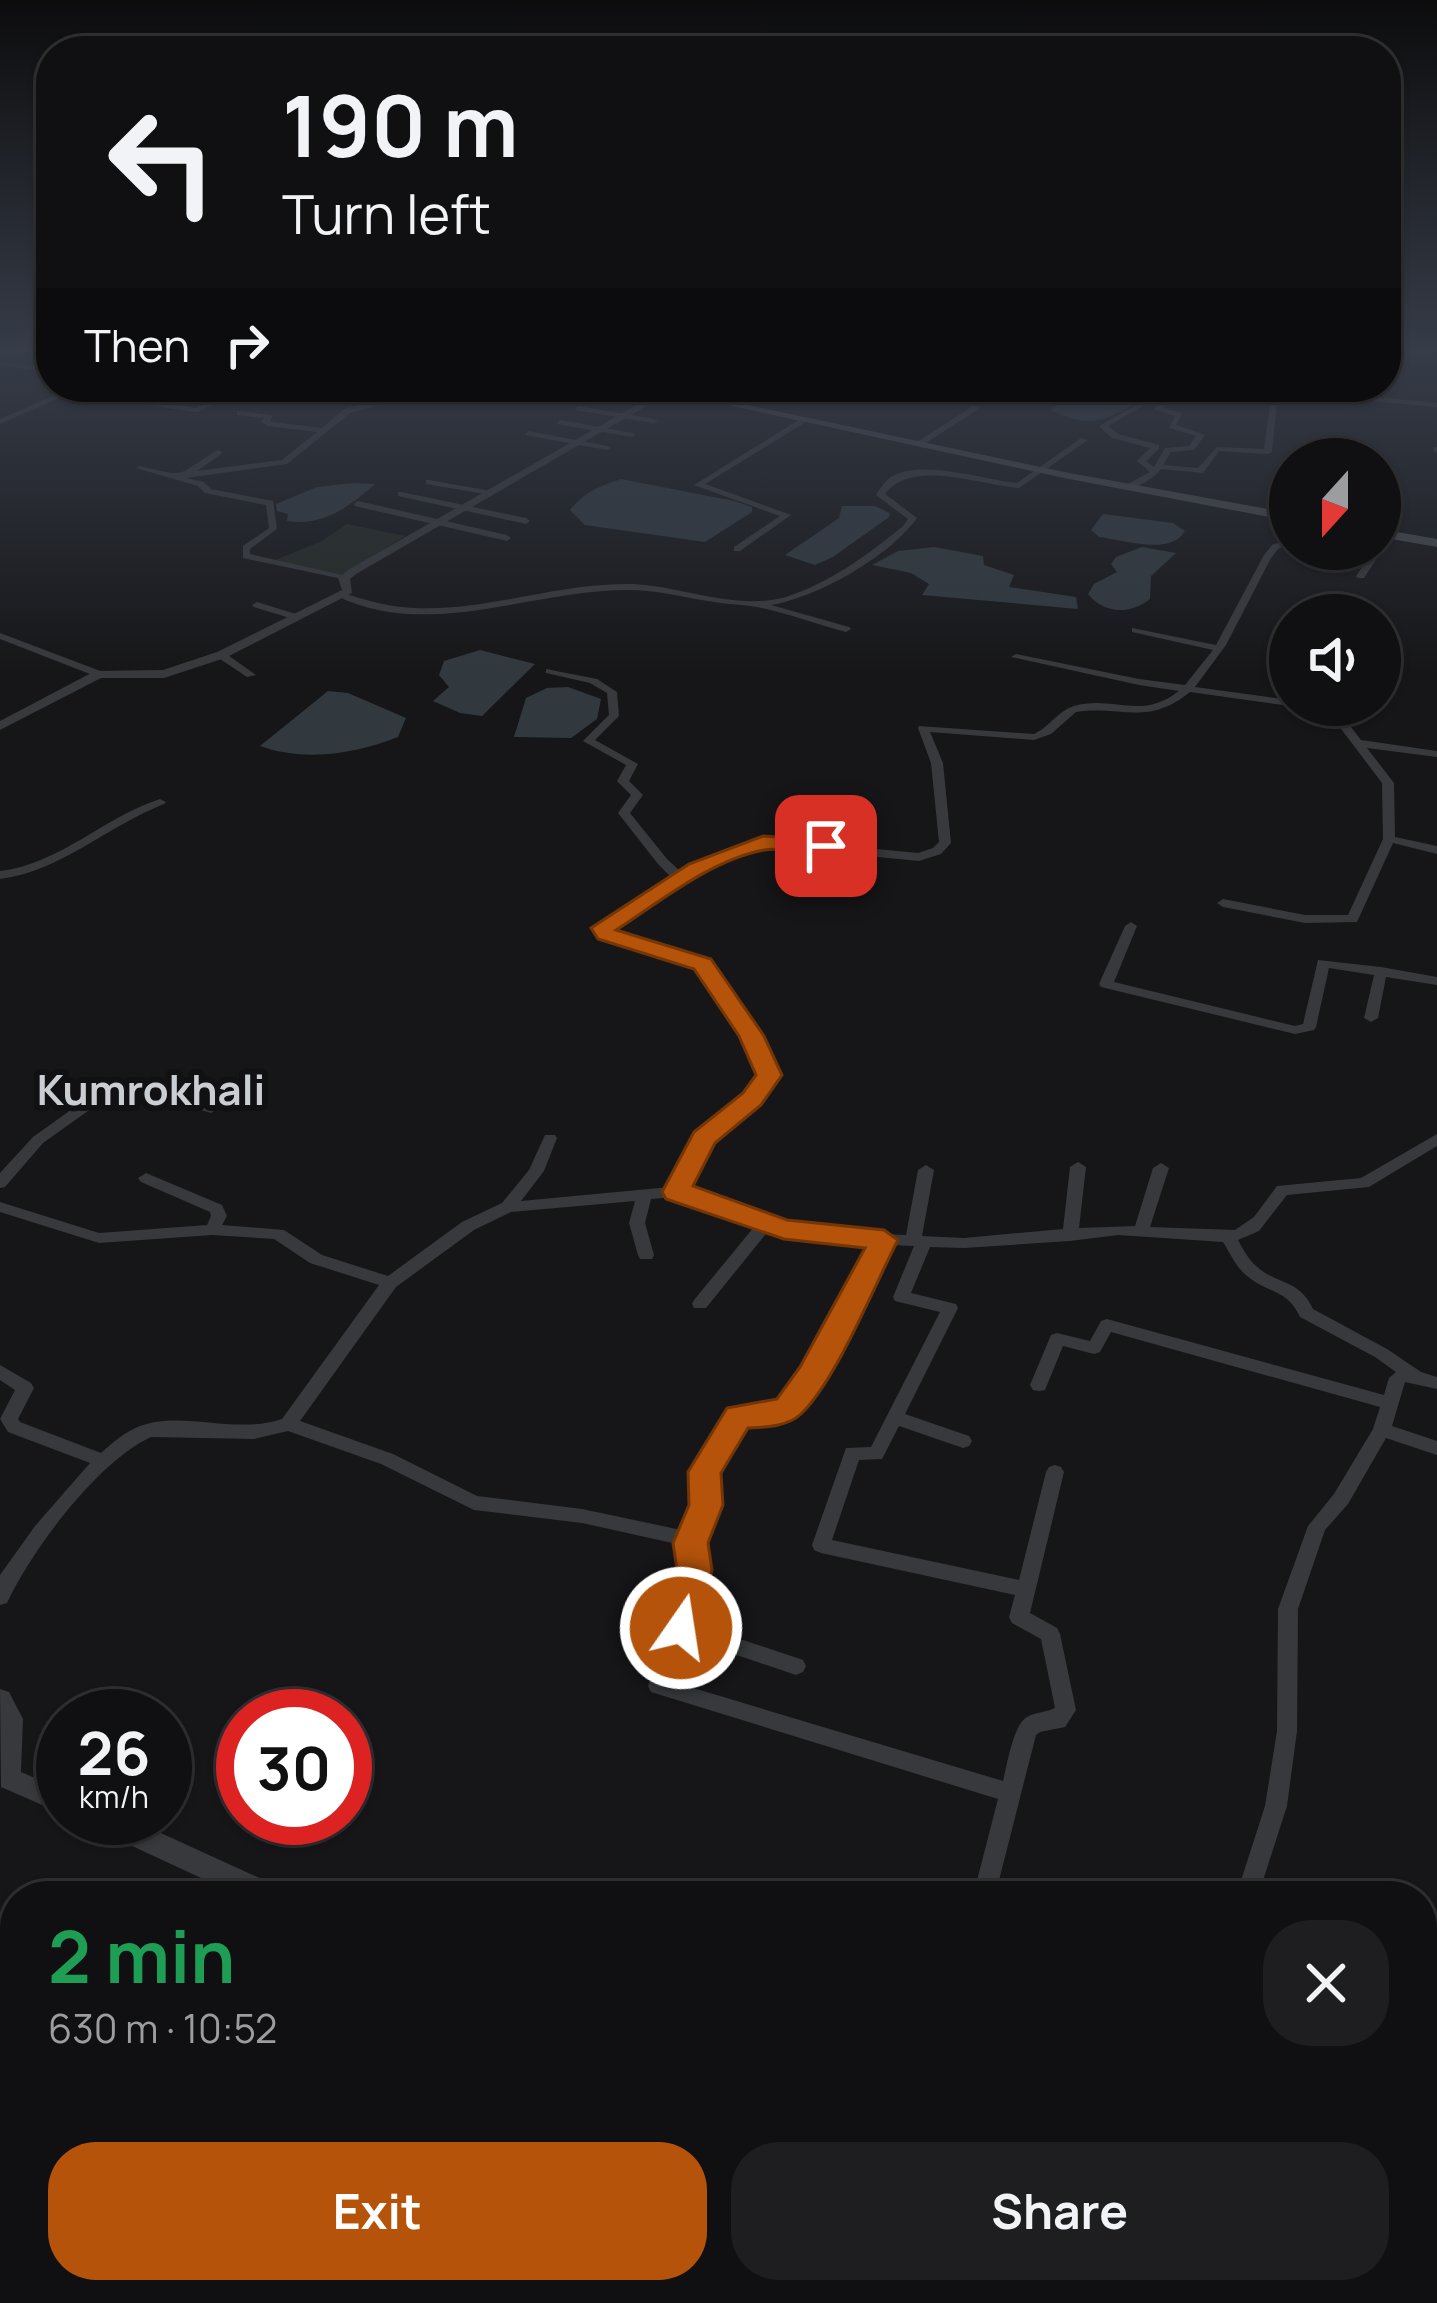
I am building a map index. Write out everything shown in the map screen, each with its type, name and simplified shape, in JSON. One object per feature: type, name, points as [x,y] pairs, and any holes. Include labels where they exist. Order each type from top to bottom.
[{"type":"main road","points":[[991,459],[1269,513]]},
{"type":"main road","points":[[1401,542],[1437,543]]},
{"type":"street","points":[[183,476],[207,459]]},
{"type":"street","points":[[140,468],[183,476],[283,459]]},
{"type":"street","points":[[183,476],[208,491],[272,506],[273,530],[246,548],[246,556],[344,578],[543,459]]},
{"type":"street","points":[[737,548],[787,514],[698,485],[740,459]]},
{"type":"street","points":[[756,604],[789,599],[815,588],[903,533],[913,518],[880,495],[882,488],[907,473],[1019,486],[1060,459]]},
{"type":"street","points":[[1143,459],[1158,470],[1200,471],[1208,459]]},
{"type":"street","points":[[1129,487],[1158,470],[1163,459]]},
{"type":"street","points":[[429,482],[485,492]]},
{"type":"street","points":[[400,494],[526,521]]},
{"type":"street","points":[[358,504],[507,538]]},
{"type":"street","points":[[676,1192],[704,1138],[752,1099],[769,1075],[752,1036],[703,964],[604,932],[608,921],[680,878],[763,842],[919,856],[937,851],[945,843],[940,781],[922,728],[1045,735],[1074,709],[1149,710],[1176,700],[1217,648],[1269,554]]},
{"type":"street","points":[[1361,576],[1364,570]]},
{"type":"street","points":[[0,636],[99,674],[164,674],[221,655],[342,596],[348,590],[344,578]]},
{"type":"street","points":[[342,596],[378,609],[437,612],[628,586],[756,604],[846,629]]},
{"type":"street","points":[[257,605],[293,616]]},
{"type":"street","points":[[1135,630],[1217,648]]},
{"type":"street","points":[[221,655],[251,675]]},
{"type":"street","points":[[1016,657],[1269,700]]},
{"type":"street","points":[[550,671],[593,681],[612,692],[614,716],[589,741],[632,764],[623,781],[638,795],[624,814],[643,831],[651,853],[680,878]]},
{"type":"street","points":[[0,726],[99,674]]},
{"type":"street","points":[[1223,903],[1305,919],[1353,919],[1389,839],[1388,783],[1345,726]]},
{"type":"street","points":[[1356,743],[1437,754]]},
{"type":"street","points":[[0,875],[18,873],[73,848],[99,836],[128,812],[160,802]]},
{"type":"street","points":[[1389,839],[1437,850]]},
{"type":"street","points":[[1131,926],[1106,984],[1295,1030],[1309,1027],[1322,963],[1437,980]]},
{"type":"street","points":[[1371,1018],[1381,971]]},
{"type":"street","points":[[0,1183],[38,1140],[101,1095],[125,1105],[146,1089],[211,1108]]},
{"type":"street","points":[[508,1207],[536,1171],[550,1138]]},
{"type":"street","points":[[0,1597],[13,1568],[104,1461],[142,1430],[266,1431],[288,1424],[390,1283],[468,1226],[508,1207],[676,1192],[700,1197],[765,1225],[884,1240],[1141,1230],[1228,1237],[1256,1228],[1282,1190],[1364,1183],[1437,1139]]},
{"type":"street","points":[[1070,1236],[1078,1167]]},
{"type":"street","points":[[1141,1230],[1161,1168]]},
{"type":"street","points":[[926,1170],[919,1242],[901,1297],[950,1308],[876,1454],[852,1453],[821,1545],[1025,1589]]},
{"type":"street","points":[[146,1178],[216,1209],[219,1216],[212,1230]]},
{"type":"street","points":[[644,1196],[637,1223],[646,1255]]},
{"type":"street","points":[[0,1207],[100,1238],[212,1230],[278,1234],[316,1259],[390,1283]]},
{"type":"street","points":[[700,1304],[765,1225]]},
{"type":"street","points":[[1228,1237],[1247,1268],[1291,1291],[1304,1303],[1306,1313],[1414,1376],[1437,1383]]},
{"type":"street","points":[[884,1240],[812,1374],[788,1408],[733,1420],[704,1472],[706,1505],[691,1543],[694,1570],[681,1628],[658,1686],[1010,1793]]},
{"type":"street","points":[[1039,1384],[1057,1340],[1094,1348],[1107,1325],[1387,1402]]},
{"type":"street","points":[[0,1371],[26,1388],[9,1419],[14,1426],[104,1461]]},
{"type":"street","points":[[1252,1881],[1276,1806],[1287,1731],[1288,1610],[1317,1526],[1341,1499],[1382,1430],[1398,1378],[1414,1376]]},
{"type":"street","points":[[895,1417],[963,1441]]},
{"type":"street","points":[[288,1424],[387,1459],[474,1503],[582,1516],[691,1543]]},
{"type":"street","points":[[1382,1430],[1437,1448]]},
{"type":"street","points":[[988,1881],[1029,1726],[1058,1720],[1066,1710],[1050,1634],[1018,1617],[1055,1472]]},
{"type":"street","points":[[681,1628],[796,1666]]},
{"type":"street","points":[[0,1700],[13,1725],[2,1770],[10,1779],[36,1790]]},
{"type":"street","points":[[158,1845],[236,1881]]},
{"type":"shaded area","points":[[621,479],[734,501],[752,507],[752,512],[705,542],[585,525],[570,510],[593,490]]},
{"type":"shaded area","points":[[375,484],[324,518],[287,521],[288,514],[277,511],[276,504],[317,487]]},
{"type":"shaded area","points":[[842,506],[875,506],[890,513],[833,557],[815,565],[785,555],[839,518]]},
{"type":"shaded area","points":[[1103,514],[1173,523],[1185,531],[1178,539],[1158,545],[1099,537],[1091,530]]},
{"type":"shaded area","points":[[347,524],[405,536],[342,576],[273,561],[322,541]]},
{"type":"shaded area","points":[[934,547],[983,556],[984,565],[1014,575],[1009,587],[1076,597],[1078,609],[922,595],[929,584],[911,573],[872,565],[898,551]]},
{"type":"shaded area","points":[[1142,547],[1176,553],[1151,576],[1150,599],[1117,610],[1094,601],[1088,594],[1094,584],[1117,572],[1111,564],[1116,557]]},
{"type":"shaded area","points":[[480,650],[535,664],[482,716],[433,701],[449,687],[439,675],[444,661]]},
{"type":"shaded area","points":[[568,687],[601,699],[597,719],[571,738],[514,737],[526,698],[547,688]]},
{"type":"shaded area","points":[[328,691],[348,693],[406,718],[398,737],[330,754],[294,754],[260,746]]},
{"type":"district","name":"Kumrokhali","points":[[151,1089]]},
{"type":"route","points":[[681,1628],[696,1556],[691,1543],[706,1505],[704,1472],[738,1416],[773,1415],[788,1408],[812,1374],[884,1240],[784,1230],[676,1192],[696,1148],[752,1099],[769,1075],[752,1036],[703,964],[607,934],[603,928],[697,868],[763,842],[826,846]]}]
